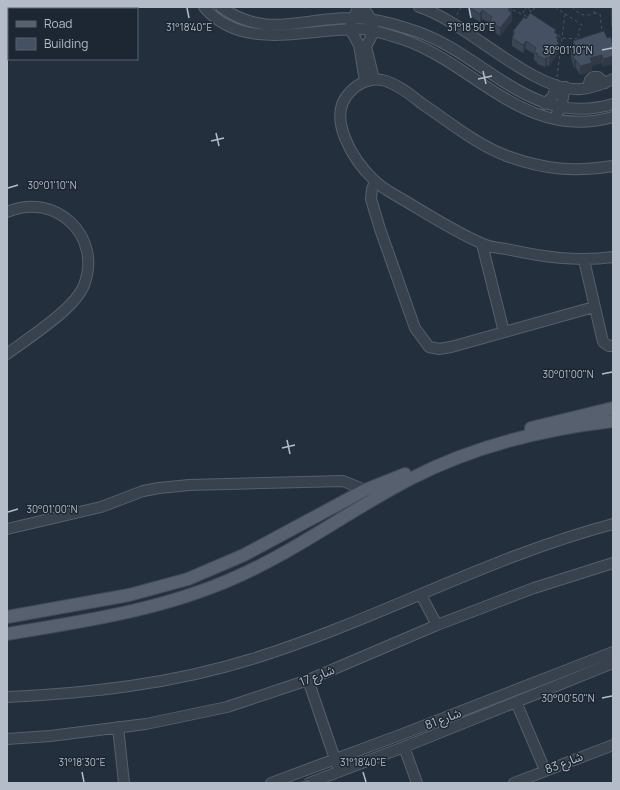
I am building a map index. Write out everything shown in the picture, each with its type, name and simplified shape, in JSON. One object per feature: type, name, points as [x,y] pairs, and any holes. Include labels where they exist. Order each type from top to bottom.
[{"type":"main road","points":[[7,617],[129,595],[188,579],[244,555],[365,490],[436,460],[483,442],[529,428],[613,408]]},
{"type":"main road","points":[[7,634],[124,614],[197,593],[273,560],[411,478],[433,468],[478,451],[524,438],[570,428],[613,422]]},
{"type":"street","points":[[204,7],[222,22],[238,30],[255,34],[274,36],[350,29],[374,31],[396,36],[432,52],[506,100],[529,112],[545,117],[574,122],[601,120],[613,117]]},
{"type":"street","points":[[221,7],[231,14],[248,22],[269,26],[353,18],[371,19],[412,30],[434,39],[453,49],[521,94],[545,104],[576,110],[613,104]]},
{"type":"street","points":[[359,7],[353,18],[350,29],[359,45],[370,80]]},
{"type":"street","points":[[363,7],[371,19],[374,31],[366,47],[370,80]]},
{"type":"street","points":[[419,7],[441,17],[530,73],[561,86],[580,89],[609,81]]},
{"type":"street","points":[[613,166],[585,170],[552,169],[505,155],[480,142],[403,90],[387,82],[370,80],[350,91],[344,98],[340,112],[340,121],[350,149],[360,165],[376,182],[419,209],[482,244],[529,255],[584,260],[613,257]]},
{"type":"street","points":[[545,104],[561,86]]},
{"type":"street","points":[[529,112],[536,108],[556,113],[560,111],[561,86]]},
{"type":"street","points":[[376,182],[372,189],[371,199],[380,230],[415,328],[429,347],[439,349],[451,347],[594,307]]},
{"type":"street","points":[[7,212],[16,207],[30,205],[47,207],[62,214],[84,239],[88,256],[84,285],[77,297],[66,309],[7,354]]},
{"type":"street","points":[[482,244],[504,332]]},
{"type":"street","points":[[584,260],[603,342],[605,345],[613,346]]},
{"type":"street","points":[[7,529],[101,506],[143,491],[174,486],[343,481],[365,490]]},
{"type":"street","points":[[7,697],[99,691],[201,673],[251,660],[300,643],[421,595],[516,555],[613,524]]},
{"type":"street","name":"شارع 17","points":[[7,738],[118,727],[173,719],[221,708],[308,680],[437,625],[534,588],[612,567]]},
{"type":"street","points":[[421,595],[437,625]]},
{"type":"street","name":"شارع 81","points":[[271,783],[335,760],[613,652]]},
{"type":"street","name":"شارع 81","points":[[308,783],[404,747],[613,663]]},
{"type":"street","points":[[308,680],[340,771]]},
{"type":"street","points":[[516,702],[545,770]]},
{"type":"street","points":[[462,711],[467,722]]},
{"type":"street","points":[[118,727],[124,783]]},
{"type":"street","name":"شارع 83","points":[[514,783],[613,745]]},
{"type":"street","points":[[404,747],[416,783]]},
{"type":"path","points":[[509,7],[529,18]]},
{"type":"path","points":[[522,14],[526,7],[533,11],[535,7]]},
{"type":"path","points":[[554,7],[582,24],[578,32],[581,42]]},
{"type":"path","points":[[572,7],[578,13],[584,15],[590,16],[594,13],[600,14],[603,34]]},
{"type":"path","points":[[594,13],[596,7]]},
{"type":"path","points":[[561,86],[562,38],[566,14]]},
{"type":"path","points":[[556,34],[562,38],[580,39]]},
{"type":"building","points":[[469,7],[510,7],[508,10],[512,13],[500,28],[490,21],[492,17],[482,10],[480,14]]},
{"type":"building","points":[[611,7],[613,7],[613,18],[611,18]]},
{"type":"building","points":[[530,13],[556,30],[554,32],[558,35],[556,38],[558,39],[557,41],[559,43],[549,58],[547,57],[545,59],[537,56],[538,54],[534,52],[536,48],[526,41],[523,45],[512,38],[515,32],[513,31],[524,17],[526,19]]},
{"type":"building","points":[[604,31],[607,38],[611,37],[613,56],[603,59],[602,55],[590,58],[592,63],[580,66],[576,60],[574,60],[571,49],[575,48],[573,41]]},
{"type":"building","points":[[310,779],[311,783],[295,783]]}]
